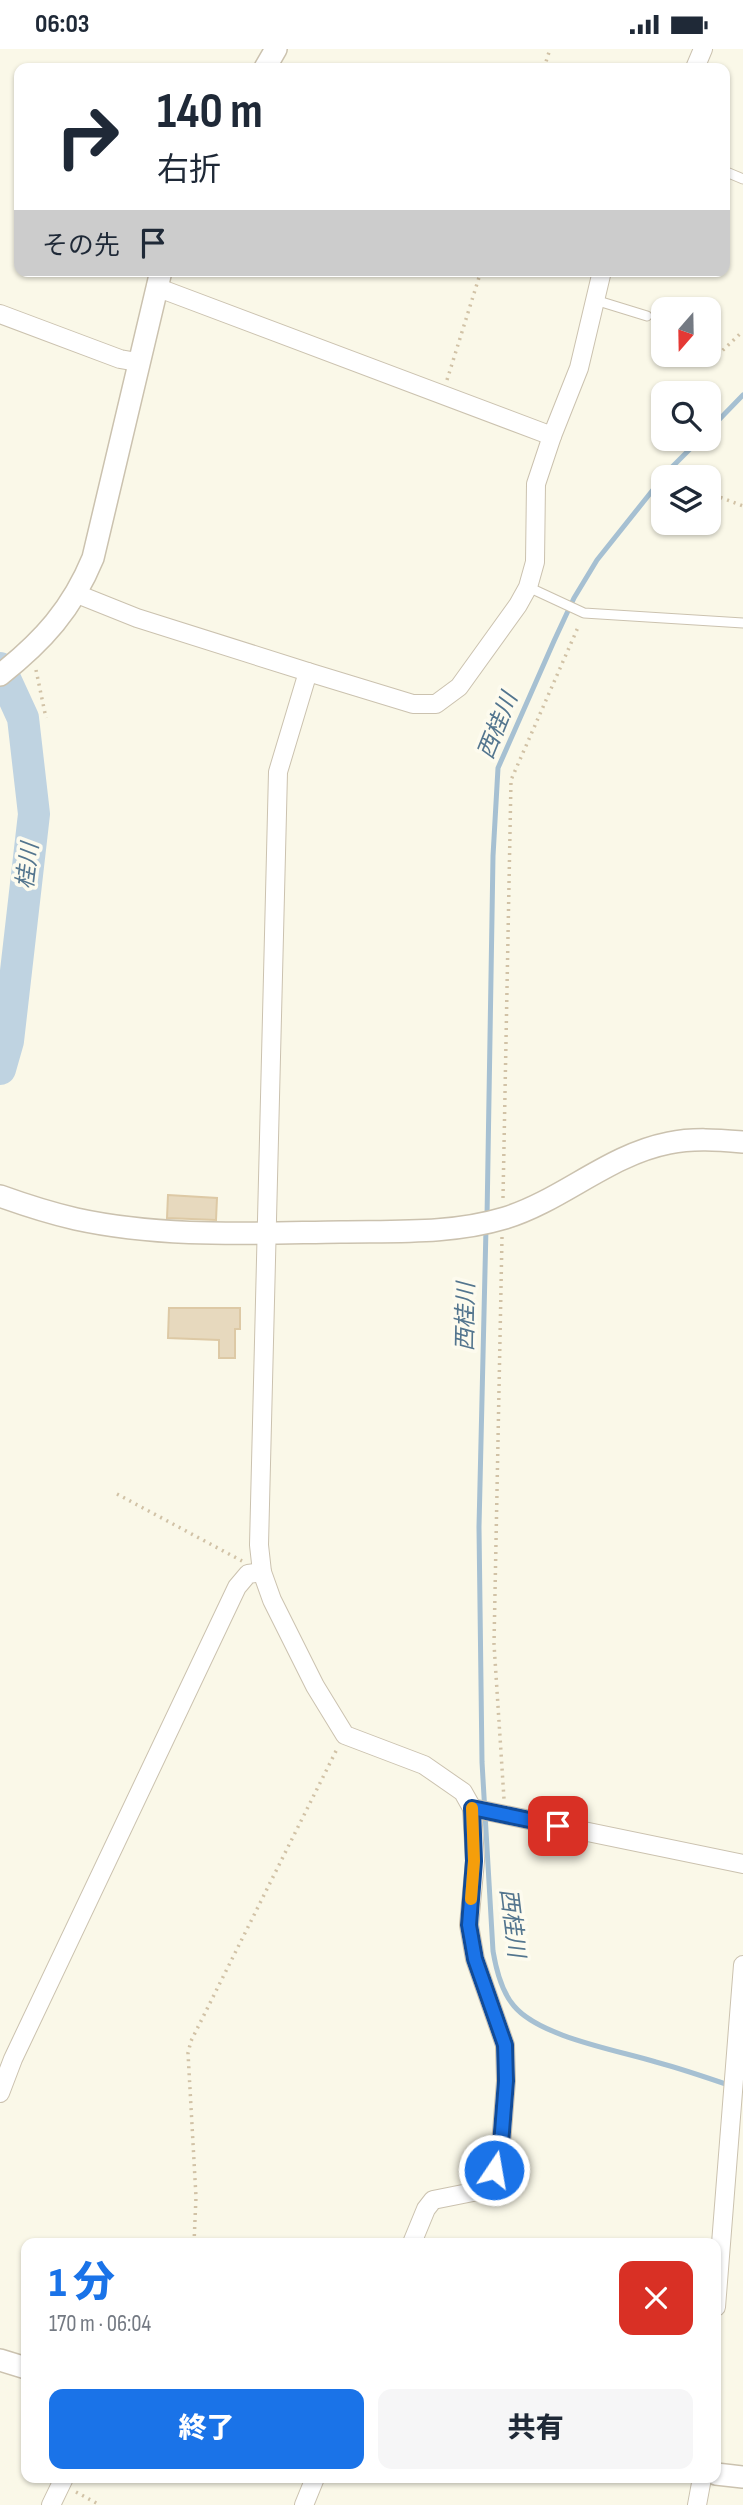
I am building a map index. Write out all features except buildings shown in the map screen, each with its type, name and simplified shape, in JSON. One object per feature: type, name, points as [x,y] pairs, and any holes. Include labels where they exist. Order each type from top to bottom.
[{"type":"street","points":[[77,594],[137,618],[308,672],[413,704],[436,704],[459,687],[528,587],[535,562],[536,484],[579,368],[601,277]]},
{"type":"street","points":[[0,675],[47,633],[77,594],[98,541],[158,279],[442,395],[552,436]]},
{"type":"street","points":[[0,314],[120,359],[138,362]]},
{"type":"street","points":[[308,672],[278,772],[269,1233],[259,1545],[262,1572],[272,1600],[315,1686],[345,1735],[424,1765],[487,1811],[743,1864]]},
{"type":"street","points":[[0,1196],[50,1213],[106,1224],[196,1233],[415,1231],[492,1221],[537,1205],[608,1165],[645,1150],[689,1140],[743,1142]]},
{"type":"street","points":[[0,2092],[13,2059],[237,1587],[248,1574],[262,1572]]},
{"type":"street","points":[[414,2238],[426,2209],[433,2200],[473,2192],[489,2184],[500,2157],[506,2081],[505,2045],[475,1959],[469,1925],[474,1861],[487,1811]]},
{"type":"street","points":[[721,2245],[743,1965]]},
{"type":"street","points":[[0,2360],[21,2366]]},
{"type":"street","points":[[721,2475],[743,2477]]},
{"type":"street","points":[[51,2505],[62,2483]]},
{"type":"street","points":[[304,2505],[313,2483]]},
{"type":"street","points":[[697,2505],[701,2483]]},
{"type":"lane","points":[[595,300],[646,316]]},
{"type":"lane","points":[[528,587],[581,612],[743,623]]},
{"type":"path","points":[[442,395],[479,277]]},
{"type":"path","points":[[721,351],[743,331]]},
{"type":"path","points":[[721,498],[743,506]]},
{"type":"path","points":[[487,1811],[494,1644],[492,1221],[511,780],[581,612]]},
{"type":"path","points":[[23,656],[36,670],[46,717]]},
{"type":"path","points":[[117,1495],[262,1572]]},
{"type":"path","points":[[194,2238],[196,2197],[188,2053],[191,2041],[345,1735]]},
{"type":"path","points":[[66,2483],[100,2505]]},
{"type":"waterway","name":"西桂川","points":[[721,418],[743,395]]},
{"type":"waterway","name":"西桂川","points":[[487,1218],[493,856],[498,768],[574,598],[597,560],[668,471],[688,451]]},
{"type":"waterway","name":"桂川","points":[[0,668],[23,718],[34,814],[8,1041],[0,1069]]},
{"type":"waterway","name":"西桂川","points":[[486,1228],[479,1527],[482,1762],[493,1951],[502,1987],[514,2006],[526,2017],[560,2034],[743,2090]]},
{"type":"slow traffic","points":[[471,1899],[474,1861],[472,1808]]},
{"type":"route","points":[[494,2170],[500,2157],[506,2081],[505,2045],[475,1959],[469,1925],[474,1861],[472,1808],[558,1826]]}]
